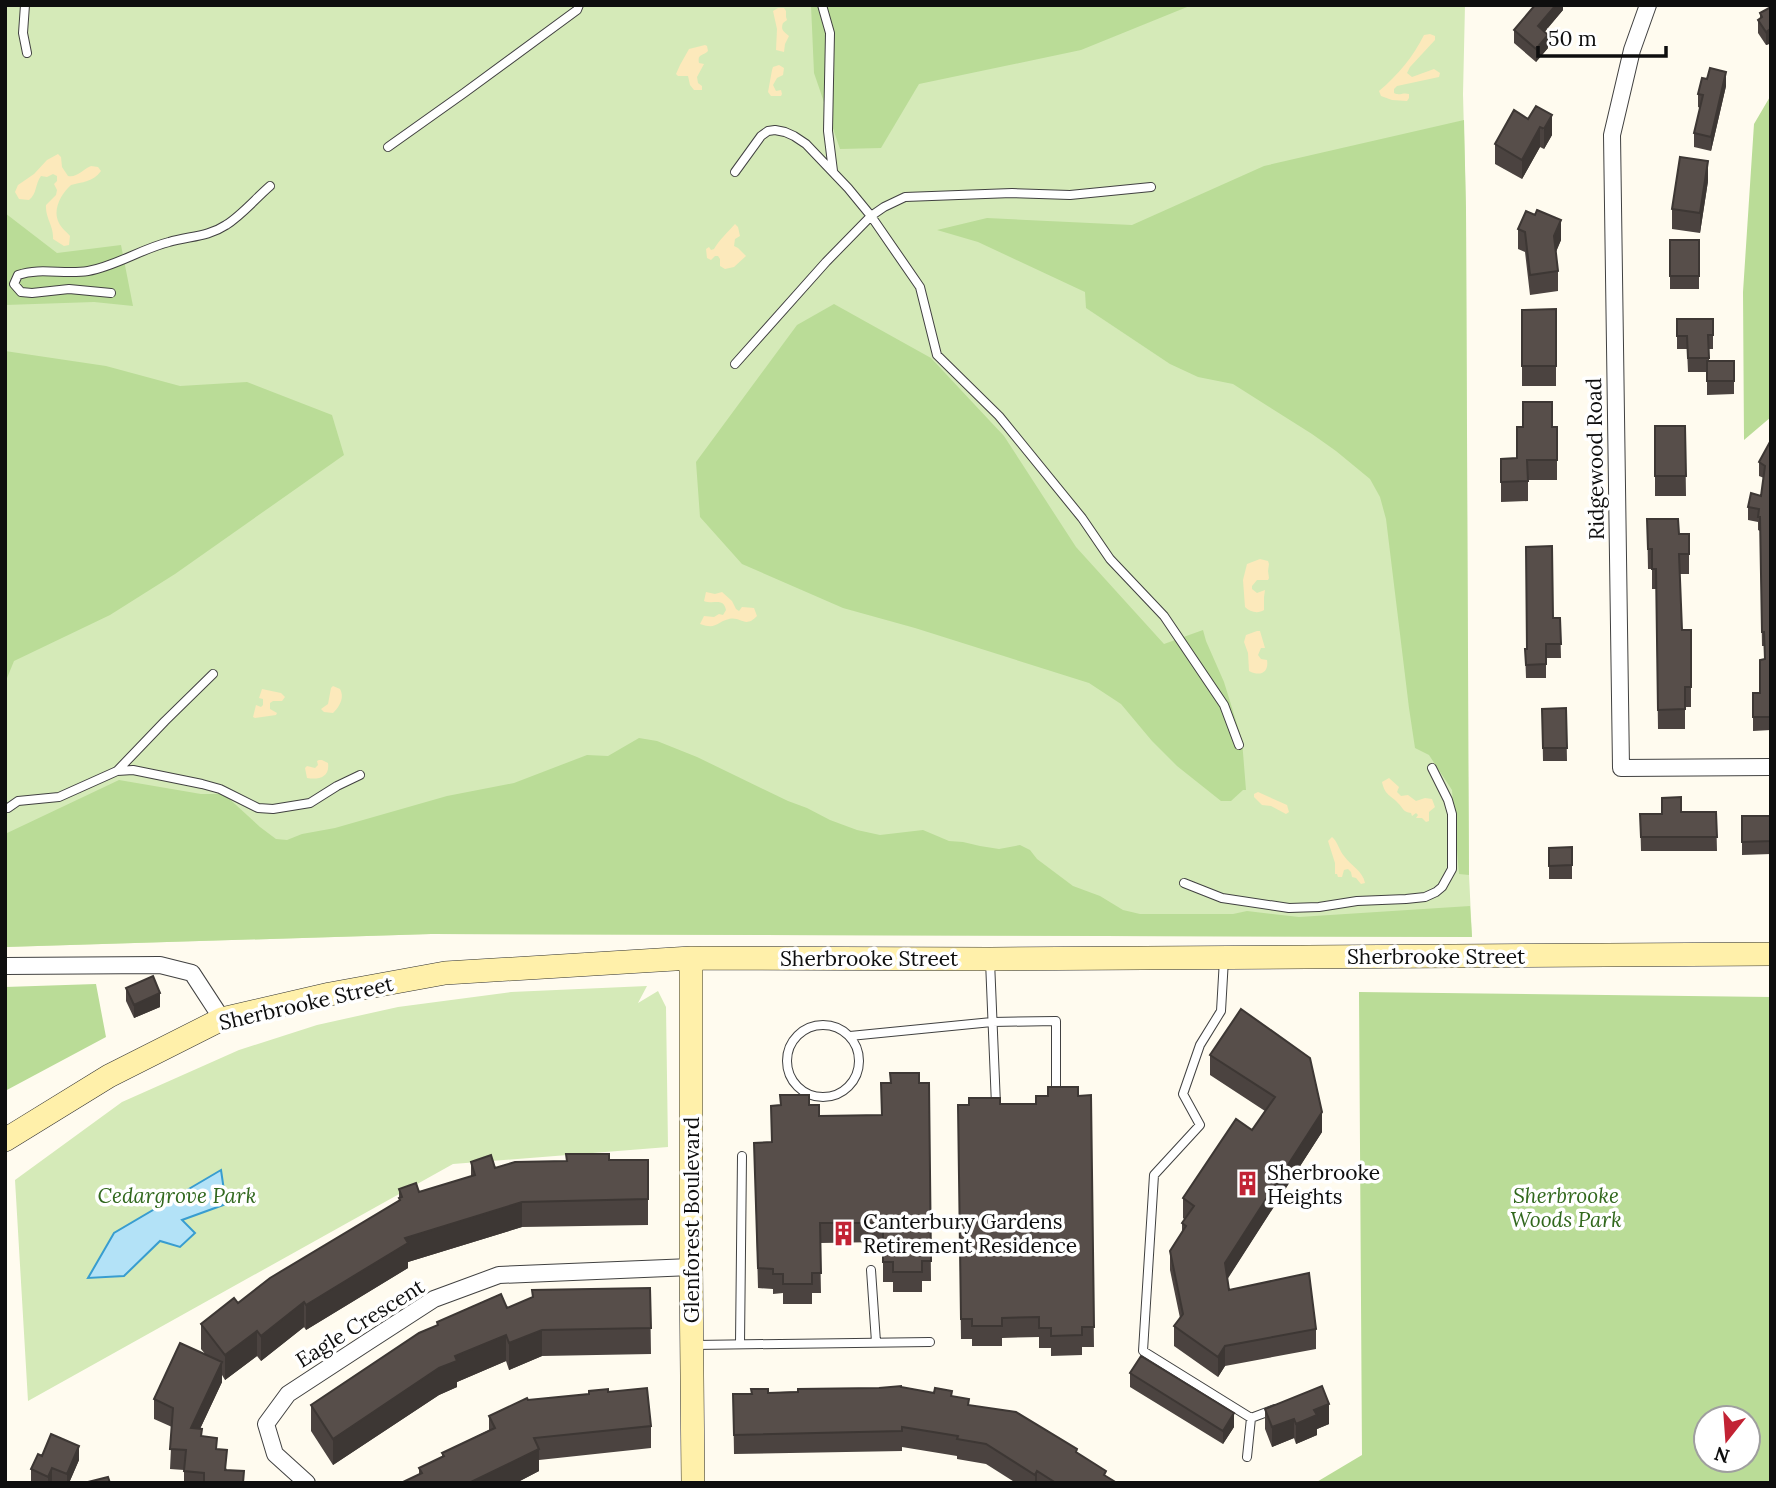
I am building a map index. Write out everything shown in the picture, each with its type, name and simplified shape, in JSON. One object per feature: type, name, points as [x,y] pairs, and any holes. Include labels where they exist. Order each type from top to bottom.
[{"type":"main road","name":"Sherbrooke Street","points":[[5,1140],[109,1076],[222,1019],[330,993],[445,973],[691,958],[1771,954]]},
{"type":"main road","name":"Glenforest Boulevard","points":[[691,958],[693,1483]]},
{"type":"street","name":"Ridgewood Road","points":[[1648,5],[1632,50],[1612,135],[1621,768],[1771,767]]},
{"type":"street","points":[[5,966],[160,965],[192,973],[222,1019]]},
{"type":"street","name":"Eagle Crescent","points":[[307,1483],[275,1454],[266,1424],[288,1394],[434,1299],[499,1275],[691,1267]]},
{"type":"lane","points":[[25,5],[23,33],[27,53]]},
{"type":"lane","points":[[388,147],[474,86],[576,10],[579,5]]},
{"type":"lane","points":[[822,5],[830,33],[828,131],[832,172]]},
{"type":"lane","points":[[735,172],[761,136],[768,131],[775,130],[794,136],[806,144],[871,216],[920,287],[937,355],[999,416],[1082,518],[1110,559],[1164,616],[1224,705],[1239,745]]},
{"type":"lane","points":[[111,293],[69,289],[21,292],[14,284],[18,275],[29,271],[90,271],[169,242],[200,237],[228,224],[270,186]]},
{"type":"lane","points":[[735,364],[871,216],[905,197],[1012,193],[1070,195],[1151,187]]},
{"type":"lane","points":[[117,771],[213,674]]},
{"type":"lane","points":[[1184,883],[1222,898],[1289,908],[1425,897],[1436,892],[1443,887],[1452,869],[1452,814],[1432,768]]},
{"type":"lane","points":[[8,808],[18,800],[59,797],[117,771],[133,769],[220,789],[258,808],[273,809],[310,803],[360,775]]},
{"type":"lane","points":[[1224,957],[1221,1011],[1200,1045],[1183,1094],[1200,1125],[1154,1175],[1143,1351],[1251,1418]]},
{"type":"lane","points":[[990,958],[996,1105]]},
{"type":"lane","points":[[850,1036],[859,1058],[858,1070],[845,1090],[822,1097],[810,1094],[792,1079],[787,1057],[790,1046],[797,1036],[817,1025],[829,1025],[850,1036],[992,1022],[1056,1021],[1056,1086]]},
{"type":"lane","points":[[740,1344],[742,1156]]},
{"type":"lane","points":[[871,1269],[876,1342]]},
{"type":"lane","points":[[692,1345],[930,1342]]},
{"type":"lane","points":[[1251,1418],[1287,1405]]},
{"type":"lane","points":[[1247,1457],[1251,1418]]},
{"type":"green space","points":[[5,5],[1465,5],[1463,94],[1466,210],[1468,767],[1472,937],[431,934],[5,947]]},
{"type":"green space","points":[[811,5],[1192,5],[1081,50],[919,84],[881,148],[840,149],[814,73]]},
{"type":"green space","points":[[1771,95],[1771,417],[1744,440],[1743,292],[1754,124]]},
{"type":"green space","points":[[1464,120],[1469,875],[1459,874],[1452,790],[1429,755],[1415,748],[1386,519],[1380,497],[1370,479],[1312,434],[1233,384],[1198,377],[1170,364],[1086,308],[1085,292],[978,242],[937,230],[987,218],[1132,225],[1264,166]]},
{"type":"green space","points":[[5,213],[57,253],[121,245],[133,306],[94,302],[5,305]]},
{"type":"green space","points":[[834,304],[931,358],[1004,436],[1076,547],[1164,644],[1203,630],[1224,682],[1242,740],[1246,790],[1231,801],[1221,801],[1177,766],[1121,704],[1089,683],[843,608],[742,564],[700,517],[696,462],[797,325]]},
{"type":"green space","points":[[5,351],[106,366],[180,386],[247,382],[332,415],[344,455],[175,574],[110,615],[14,661],[5,683]]},
{"type":"green space","points":[[639,738],[657,741],[697,757],[788,801],[857,830],[880,835],[923,830],[949,841],[999,849],[1020,845],[1030,850],[1037,859],[1073,886],[1100,896],[1123,910],[1140,914],[1233,914],[1247,911],[1299,917],[1470,906],[1472,937],[431,934],[5,947],[5,834],[119,780],[201,794],[224,794],[276,839],[287,840],[447,796],[514,783],[587,755],[608,756]]},
{"type":"green space","points":[[96,984],[106,1037],[5,1091],[5,987]]},
{"type":"green space","name":"Cedargrove Park","points":[[647,986],[638,1003],[658,991],[666,1007],[668,1147],[453,1164],[28,1401],[15,1180],[122,1102],[239,1050],[317,1025],[398,1007],[511,992]]},
{"type":"green space","name":"Sherbrooke Woods Park","points":[[1359,992],[1771,997],[1771,1483],[1315,1483],[1362,1455]]},
{"type":"sand","points":[[784,8],[786,11],[787,20],[782,28],[789,36],[784,52],[776,50],[777,29],[773,11]]},
{"type":"sand","points":[[1424,35],[1435,36],[1435,40],[1407,73],[1412,77],[1434,69],[1440,73],[1439,77],[1397,86],[1394,93],[1409,94],[1407,101],[1381,96],[1379,91],[1404,65]]},
{"type":"sand","points":[[705,45],[708,51],[699,58],[699,63],[704,64],[697,77],[702,90],[694,90],[688,76],[676,74],[689,49]]},
{"type":"sand","points":[[779,65],[784,68],[783,75],[777,78],[773,85],[776,91],[781,90],[782,94],[771,96],[768,92],[772,70]]},
{"type":"sand","points":[[58,154],[68,176],[77,175],[91,166],[98,167],[101,171],[91,179],[71,185],[61,198],[57,218],[70,236],[69,245],[64,246],[53,239],[46,210],[46,205],[56,195],[54,184],[57,176],[41,176],[29,200],[19,199],[15,192],[18,185]]},
{"type":"sand","points":[[735,224],[740,236],[735,239],[734,246],[746,256],[734,267],[725,269],[720,266],[718,256],[711,260],[707,258],[706,249],[714,249]]},
{"type":"sand","points":[[1260,559],[1268,561],[1269,578],[1257,580],[1252,586],[1257,593],[1265,590],[1264,610],[1257,612],[1245,607],[1243,580],[1247,564]]},
{"type":"sand","points":[[706,592],[722,592],[736,609],[739,611],[742,607],[754,608],[757,616],[749,622],[733,619],[713,626],[700,624],[704,616],[723,615],[726,610],[720,602],[704,601]]},
{"type":"sand","points":[[1260,631],[1265,648],[1261,648],[1258,655],[1267,660],[1267,664],[1263,672],[1257,674],[1249,671],[1244,642],[1246,635]]},
{"type":"sand","points":[[333,686],[340,689],[341,702],[333,713],[324,712],[321,709],[328,704]]},
{"type":"sand","points":[[262,689],[281,693],[285,697],[282,701],[270,703],[270,709],[277,713],[276,715],[255,718],[256,705],[263,705],[263,699],[259,698]]},
{"type":"sand","points":[[319,760],[328,763],[327,772],[319,778],[307,778],[305,768],[315,768]]},
{"type":"sand","points":[[1389,778],[1399,787],[1397,792],[1401,796],[1408,795],[1416,801],[1432,799],[1435,807],[1429,812],[1429,821],[1416,818],[1416,813],[1412,816],[1387,793],[1382,782]]},
{"type":"sand","points":[[1258,792],[1287,805],[1289,812],[1286,814],[1271,806],[1262,805],[1254,797]]},
{"type":"sand","points":[[1332,837],[1344,856],[1362,875],[1365,883],[1361,884],[1352,877],[1348,869],[1344,870],[1342,877],[1335,874],[1335,863],[1328,841]]},
{"type":"water","points":[[221,1170],[226,1204],[182,1220],[195,1233],[180,1247],[160,1241],[124,1276],[88,1278],[114,1233]]},
{"type":"building","points":[[1535,5],[1556,5],[1538,26],[1548,35],[1536,49],[1514,30]]},
{"type":"building","points":[[1771,7],[1771,33],[1769,30],[1766,32],[1758,20],[1762,17],[1760,13]]},
{"type":"building","points":[[1710,68],[1726,72],[1711,137],[1694,133],[1703,95],[1698,94],[1702,78],[1707,79]]},
{"type":"building","points":[[1536,106],[1552,115],[1544,129],[1540,127],[1522,160],[1495,144],[1514,110],[1528,119]]},
{"type":"building","points":[[1680,157],[1708,161],[1700,213],[1672,209]]},
{"type":"building","points":[[1537,210],[1561,220],[1554,236],[1558,271],[1530,275],[1525,232],[1518,229],[1526,211],[1535,215]]},
{"type":"building","points":[[1670,240],[1699,240],[1699,276],[1670,276]]},
{"type":"building","points":[[1556,309],[1556,366],[1522,366],[1522,310]]},
{"type":"building","points":[[1677,319],[1713,319],[1713,335],[1708,335],[1709,358],[1688,358],[1687,336],[1677,336]]},
{"type":"building","points":[[1707,361],[1734,361],[1734,381],[1707,381]]},
{"type":"building","points":[[1523,402],[1552,402],[1552,427],[1557,427],[1557,460],[1527,460],[1528,481],[1501,482],[1501,459],[1517,458],[1517,427],[1523,427]]},
{"type":"building","points":[[1655,426],[1685,426],[1686,476],[1655,476]]},
{"type":"building","points":[[1771,440],[1771,717],[1753,717],[1753,693],[1760,693],[1760,660],[1765,659],[1760,517],[1759,509],[1748,507],[1751,493],[1761,496],[1765,466],[1759,462]]},
{"type":"building","points":[[1647,519],[1678,519],[1679,534],[1689,534],[1689,554],[1679,554],[1682,630],[1691,630],[1691,687],[1685,687],[1685,709],[1658,710],[1656,569],[1652,569],[1652,549],[1648,549]]},
{"type":"building","points":[[1552,546],[1553,618],[1560,618],[1561,644],[1546,644],[1546,664],[1526,665],[1526,547]]},
{"type":"building","points":[[1566,708],[1567,748],[1543,748],[1542,709]]},
{"type":"building","points":[[1681,797],[1681,812],[1716,812],[1717,837],[1641,837],[1640,814],[1662,814],[1662,798]]},
{"type":"building","points":[[1742,816],[1771,816],[1771,841],[1742,842]]},
{"type":"building","points":[[1572,847],[1572,865],[1549,866],[1549,848]]},
{"type":"building","points":[[153,976],[160,993],[134,1005],[126,988]]},
{"type":"building","name":"Sherbrooke Heights","points":[[1241,1009],[1310,1058],[1322,1112],[1225,1263],[1229,1290],[1309,1273],[1316,1329],[1225,1346],[1218,1357],[1174,1326],[1183,1314],[1170,1251],[1186,1226],[1182,1223],[1194,1206],[1183,1198],[1236,1119],[1252,1130],[1275,1097],[1210,1055]]},
{"type":"building","points":[[890,1073],[919,1073],[919,1083],[929,1083],[931,1261],[922,1261],[922,1272],[893,1272],[893,1262],[883,1262],[883,1223],[820,1223],[821,1273],[812,1273],[812,1284],[783,1284],[783,1274],[773,1274],[773,1269],[758,1268],[754,1143],[772,1142],[771,1106],[781,1105],[780,1095],[809,1095],[809,1105],[819,1105],[819,1116],[882,1115],[881,1083],[891,1083]]},
{"type":"building","points":[[1048,1087],[1078,1087],[1078,1096],[1091,1095],[1094,1327],[1082,1327],[1082,1335],[1051,1336],[1051,1328],[1039,1328],[1039,1317],[1002,1318],[1002,1326],[972,1326],[972,1319],[961,1319],[958,1105],[969,1105],[969,1098],[1000,1098],[1000,1104],[1036,1104],[1036,1096],[1048,1096]]},
{"type":"building","points":[[566,1154],[609,1154],[609,1160],[648,1160],[648,1199],[522,1202],[405,1238],[408,1243],[306,1305],[304,1302],[261,1336],[257,1331],[225,1355],[201,1324],[234,1298],[238,1303],[270,1278],[400,1200],[402,1197],[399,1189],[416,1183],[419,1192],[475,1175],[471,1162],[491,1155],[495,1168],[515,1162],[567,1161]]},
{"type":"building","points":[[650,1288],[651,1328],[542,1330],[509,1343],[506,1335],[455,1356],[457,1361],[439,1368],[333,1439],[311,1405],[419,1333],[438,1325],[437,1322],[501,1294],[507,1308],[533,1297],[532,1290]]},
{"type":"building","points":[[180,1343],[222,1362],[191,1428],[202,1429],[201,1436],[217,1438],[216,1449],[227,1450],[225,1470],[244,1471],[243,1483],[204,1483],[204,1473],[184,1471],[186,1450],[170,1449],[173,1408],[154,1399]]},
{"type":"building","points":[[1141,1356],[1234,1413],[1223,1431],[1130,1373]]},
{"type":"building","points":[[901,1386],[934,1393],[935,1388],[952,1391],[951,1396],[969,1399],[968,1405],[1016,1412],[1077,1449],[1076,1452],[1106,1471],[1104,1475],[1117,1483],[1056,1483],[1037,1471],[1035,1475],[986,1444],[957,1439],[958,1436],[902,1427],[902,1431],[734,1435],[733,1394],[752,1394],[751,1389],[768,1389],[768,1393],[798,1392],[798,1389]]},
{"type":"building","points":[[1322,1386],[1329,1404],[1314,1410],[1317,1415],[1296,1424],[1294,1419],[1272,1427],[1265,1409]]},
{"type":"building","points":[[647,1388],[651,1426],[534,1438],[539,1449],[469,1483],[401,1483],[422,1473],[419,1468],[444,1456],[442,1453],[495,1428],[489,1416],[527,1398],[589,1394],[589,1391],[608,1389],[608,1392]]},
{"type":"building","points":[[51,1434],[79,1446],[67,1474],[52,1468],[48,1477],[31,1469],[38,1454],[42,1456]]},
{"type":"building","points":[[108,1477],[110,1483],[84,1483]]},
{"type":"place","name":"Sherbrooke Heights","points":[[1247,1184]]},
{"type":"place","name":"Canterbury Gardens Retirement Residence","points":[[843,1233]]}]
